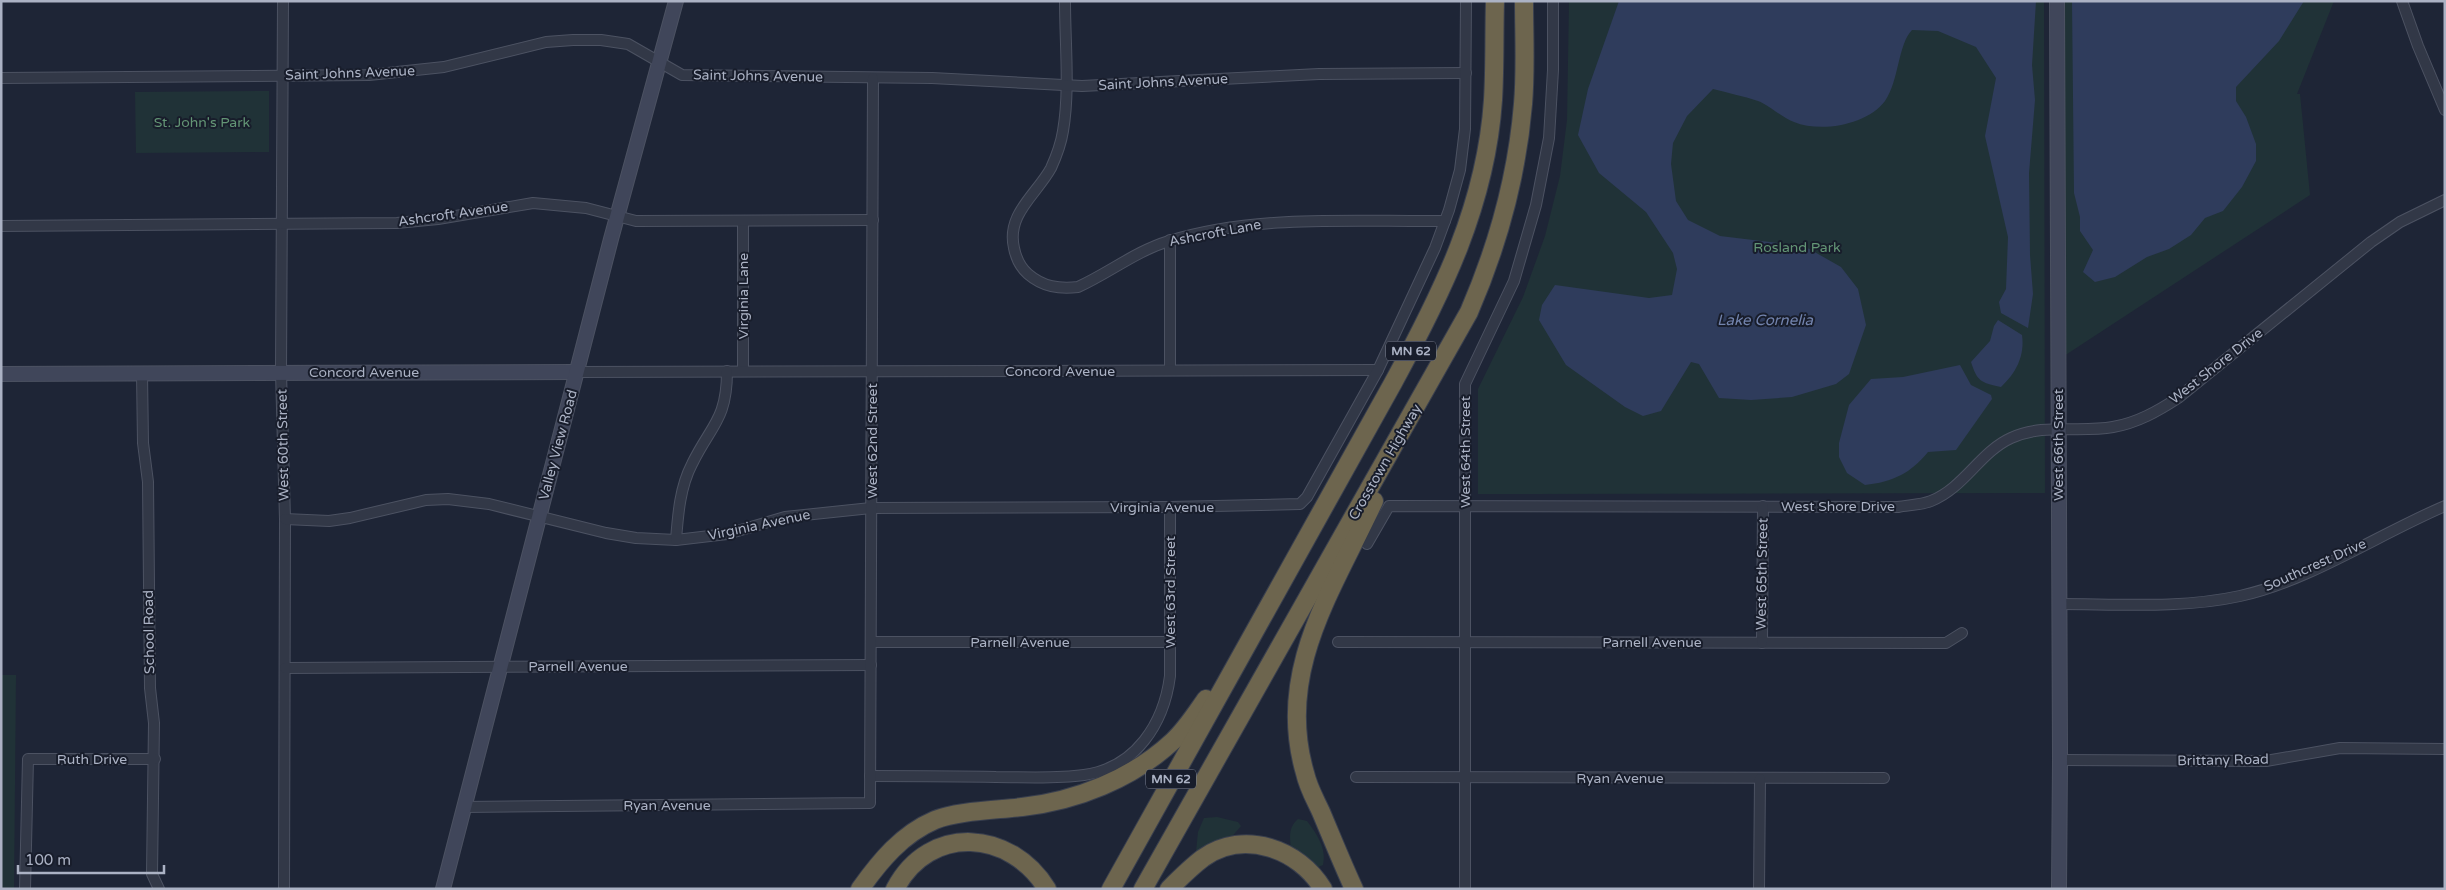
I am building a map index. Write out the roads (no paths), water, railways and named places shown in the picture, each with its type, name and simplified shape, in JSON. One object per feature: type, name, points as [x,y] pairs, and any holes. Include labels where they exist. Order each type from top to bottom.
[{"type":"highway","name":"MN 62","points":[[1111,889],[1432,312],[1461,245],[1479,187],[1489,134],[1493,100],[1495,1]]},
{"type":"highway","name":"Crosstown Highway","points":[[1143,889],[1448,353],[1473,304],[1490,262],[1510,195],[1519,144],[1523,102],[1524,1]]},
{"type":"highway","points":[[1354,889],[1305,775],[1297,735],[1297,691],[1306,650],[1316,620],[1424,393]]},
{"type":"highway","points":[[860,889],[876,867],[895,847],[935,820],[1050,803],[1092,790],[1120,777],[1174,740],[1212,690],[1232,669]]},
{"type":"highway","points":[[895,889],[909,870],[931,852],[946,845],[972,842],[999,847],[1013,854],[1034,870],[1047,889]]},
{"type":"highway","points":[[1169,889],[1204,857],[1240,844],[1256,844],[1269,847],[1292,857],[1311,872],[1322,889]]},
{"type":"street","name":"West 60th Street","points":[[283,1],[281,372],[285,519],[284,889]]},
{"type":"street","name":"Valley View Road","points":[[443,889],[576,372],[676,1]]},
{"type":"street","name":"Ashcroft Lane","points":[[1065,1],[1066,85],[1063,131],[1058,150],[1040,185],[1018,212],[1013,226],[1012,241],[1016,256],[1023,270],[1034,279],[1048,286],[1063,289],[1078,287],[1140,253],[1170,240],[1222,229],[1262,224],[1445,221]]},
{"type":"street","points":[[1378,370],[1435,248],[1460,170],[1465,129],[1466,1]]},
{"type":"street","name":"West 64th Street","points":[[1465,889],[1465,384],[1514,281],[1536,205],[1549,138],[1553,70],[1553,1]]},
{"type":"street","name":"West 66th Street","points":[[2057,1],[2059,889]]},
{"type":"street","points":[[2402,1],[2418,46],[2445,110]]},
{"type":"street","name":"Saint Johns Avenue","points":[[1,78],[283,76],[407,72],[444,67],[546,42],[573,40],[601,40],[628,44],[682,75],[986,80],[1066,85],[1124,85],[1319,74],[1466,73]]},
{"type":"street","name":"West 62nd Street","points":[[870,803],[873,78]]},
{"type":"street","name":"West Shore Drive","points":[[1367,544],[1389,506],[1898,507],[1931,501],[1959,483],[1986,455],[2011,438],[2040,430],[2113,427],[2136,421],[2158,411],[2178,398],[2371,242],[2400,222],[2445,200]]},
{"type":"street","name":"Ashcroft Avenue","points":[[1,226],[397,223],[438,219],[533,203],[586,208],[636,221],[873,220]]},
{"type":"street","name":"Virginia Lane","points":[[743,221],[743,371]]},
{"type":"street","points":[[1170,240],[1170,370]]},
{"type":"street","name":"Concord Avenue","points":[[1,374],[1378,370]]},
{"type":"street","name":"Virginia Avenue","points":[[285,519],[336,520],[426,500],[448,498],[489,504],[628,537],[676,540],[727,534],[785,517],[871,508],[1170,507],[1300,504],[1307,497],[1378,370]]},
{"type":"street","points":[[676,540],[683,487],[691,465],[720,419],[725,404],[727,371]]},
{"type":"street","name":"School Road","points":[[142,374],[143,443],[148,482],[150,688],[154,723],[155,759],[152,874],[159,889]]},
{"type":"street","name":"West 65th Street","points":[[1762,642],[1763,506]]},
{"type":"street","name":"Southcrest Drive","points":[[2058,604],[2171,604],[2207,602],[2242,596],[2307,572],[2445,506]]},
{"type":"street","name":"West 63rd Street","points":[[870,776],[1067,777],[1086,775],[1100,771],[1123,760],[1139,747],[1161,715],[1167,696],[1170,676],[1170,507]]},
{"type":"street","name":"Parnell Avenue","points":[[1338,642],[1946,642],[1962,633]]},
{"type":"street","name":"Parnell Avenue","points":[[871,642],[1170,642]]},
{"type":"street","name":"Parnell Avenue","points":[[285,668],[871,665]]},
{"type":"street","name":"Brittany Road","points":[[2060,760],[2266,761],[2340,748],[2445,749]]},
{"type":"street","name":"Ruth Drive","points":[[25,889],[28,759],[155,759]]},
{"type":"street","name":"Ryan Avenue","points":[[1356,778],[1884,778]]},
{"type":"street","points":[[1759,889],[1760,779]]},
{"type":"street","name":"Ryan Avenue","points":[[464,807],[870,803]]},
{"type":"water","name":"Lake Cornelia","points":[[1619,1],[2036,1],[2032,65],[2035,100],[2029,173],[2030,255],[2033,294],[2028,328],[2001,313],[1999,302],[2006,289],[2008,237],[1985,136],[1996,78],[1976,47],[1938,31],[1912,30],[1904,44],[1890,93],[1877,109],[1867,116],[1843,125],[1830,127],[1805,125],[1789,120],[1758,101],[1713,89],[1687,116],[1673,143],[1671,164],[1676,201],[1688,220],[1720,236],[1804,246],[1841,267],[1858,289],[1866,325],[1849,374],[1836,384],[1792,397],[1751,400],[1719,398],[1699,364],[1691,362],[1661,411],[1643,416],[1625,407],[1566,365],[1539,320],[1542,305],[1555,285],[1649,298],[1672,295],[1677,269],[1673,253],[1646,212],[1599,173],[1578,135],[1588,89]]},
{"type":"water","points":[[2072,1],[2304,1],[2279,41],[2236,87],[2236,101],[2246,117],[2256,144],[2256,161],[2242,187],[2223,211],[2205,218],[2191,235],[2169,249],[2147,257],[2115,277],[2095,282],[2083,272],[2093,250],[2080,231],[2080,217],[2074,193]]},
{"type":"water","points":[[1998,320],[2022,335],[2023,343],[2021,357],[2015,370],[2001,387],[1981,380],[1975,373],[1971,362],[1990,341],[1994,326]]},
{"type":"water","points":[[1960,365],[1971,385],[1991,395],[1992,399],[1956,450],[1928,452],[1908,471],[1893,479],[1875,484],[1865,485],[1847,473],[1839,457],[1839,443],[1849,405],[1871,379],[1903,377]]},
{"type":"park label","name":"St. John's Park","points":[[202,122]]},
{"type":"park label","name":"Rosland Park","points":[[1797,247]]}]
